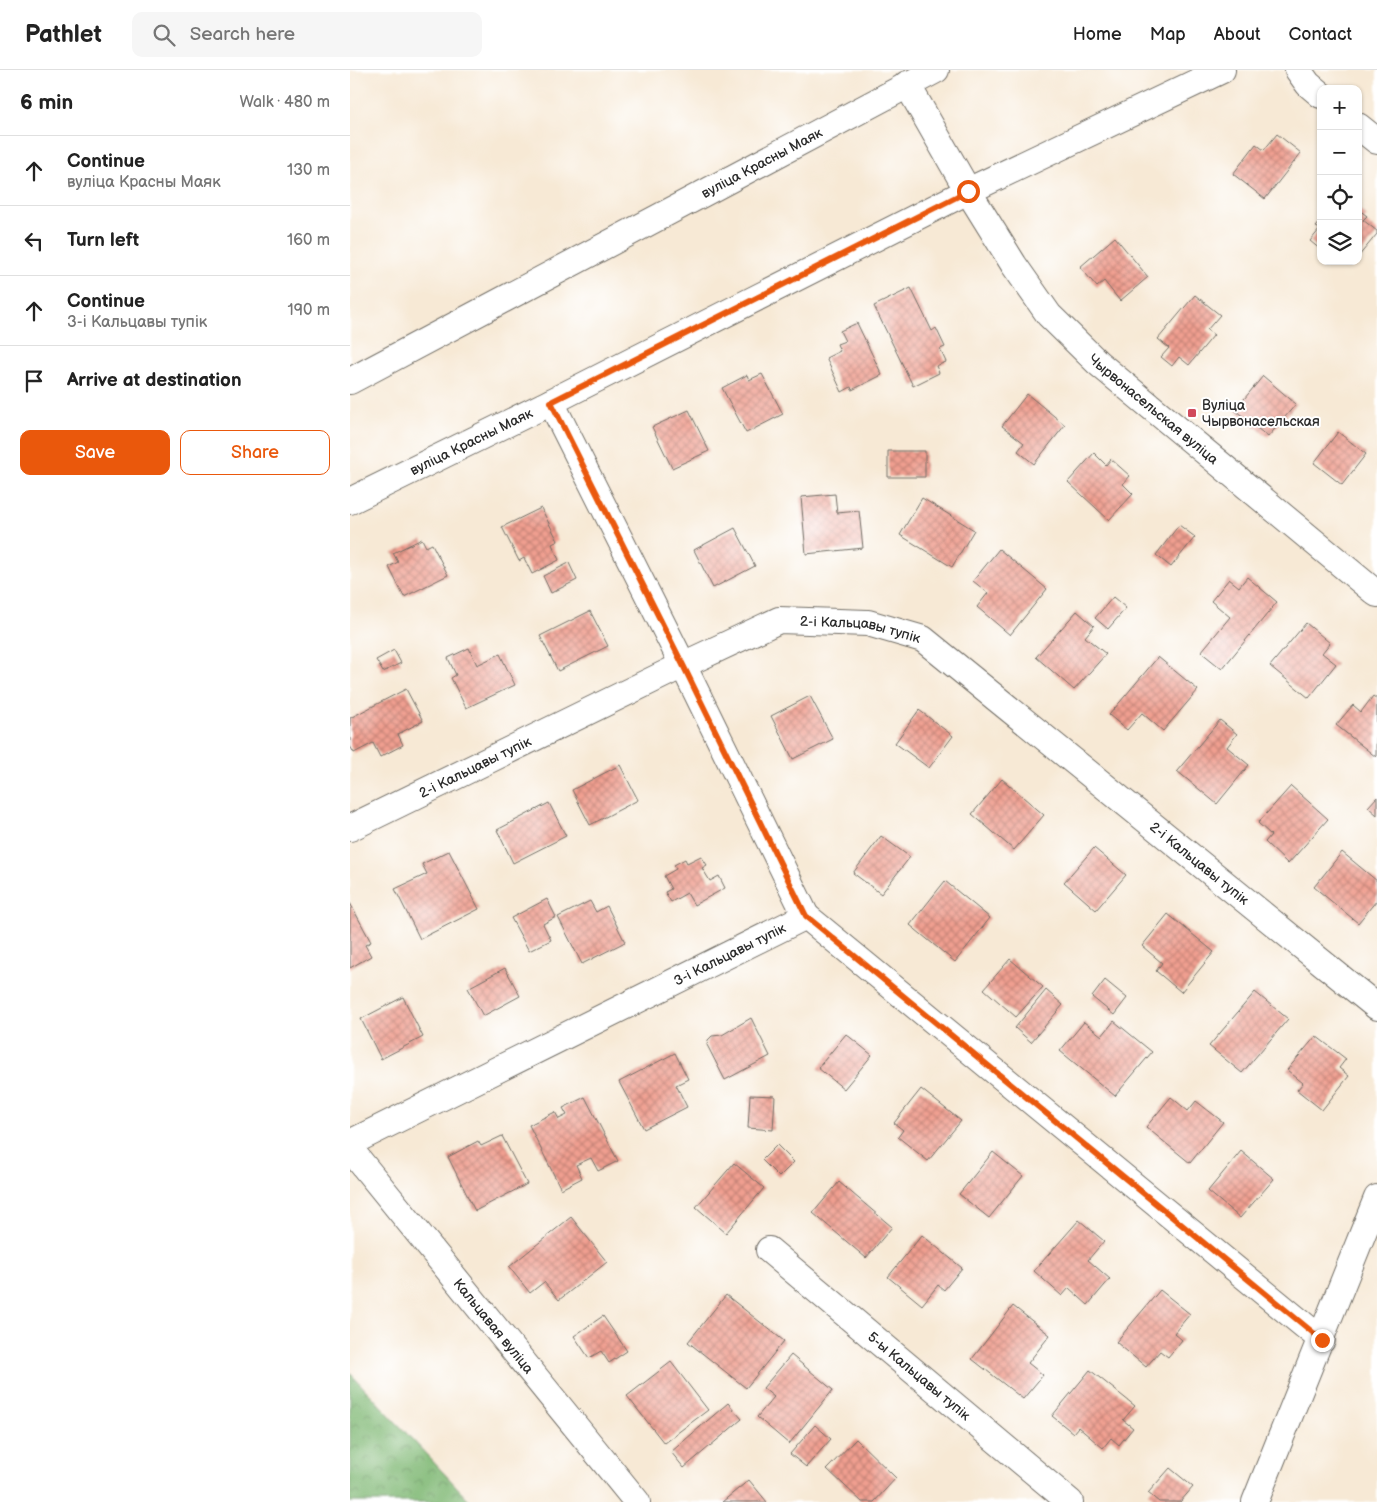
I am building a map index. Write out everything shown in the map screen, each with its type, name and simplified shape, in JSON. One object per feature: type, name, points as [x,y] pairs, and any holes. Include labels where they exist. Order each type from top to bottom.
[{"type":"street","name":"вуліца Красны Маяк","points":[[350,381],[936,70]]},
{"type":"street","name":"вуліца Красны Маяк","points":[[350,501],[551,402],[968,191],[1222,70]]},
{"type":"street","points":[[1298,70],[1308,84],[1317,92]]},
{"type":"street","name":"Чырвонасельская вуліца","points":[[907,84],[968,191],[1014,265],[1049,314],[1098,363],[1377,594]]},
{"type":"street","points":[[1362,129],[1377,141]]},
{"type":"street","points":[[551,402],[806,916],[1322,1340]]},
{"type":"street","name":"2-і Кальцавы тупік","points":[[350,828],[779,620],[868,623],[924,638],[1377,1007]]},
{"type":"street","name":"3-і Кальцавы тупік","points":[[350,1143],[806,916]]},
{"type":"street","name":"Кальцавая вуліца","points":[[350,1149],[637,1502]]},
{"type":"street","points":[[1255,1502],[1322,1340],[1377,1198]]},
{"type":"street","name":"5-ы Кальцавы тупік","points":[[769,1250],[1070,1502]]},
{"type":"green space","points":[[350,1373],[471,1502],[350,1502]]},
{"type":"building","points":[[1277,134],[1301,153],[1265,199],[1233,174],[1256,144],[1264,150]]},
{"type":"building","points":[[1362,212],[1367,216],[1363,220],[1377,231],[1377,234],[1362,252]]},
{"type":"building","points":[[1317,233],[1317,247],[1310,241]]},
{"type":"building","points":[[1115,237],[1148,277],[1120,301],[1104,281],[1097,287],[1080,267]]},
{"type":"building","points":[[911,288],[932,331],[936,328],[945,347],[940,349],[946,362],[936,366],[939,373],[913,386],[874,306]]},
{"type":"building","points":[[1195,295],[1220,315],[1207,330],[1214,335],[1189,365],[1179,357],[1172,366],[1161,357],[1169,348],[1158,339]]},
{"type":"building","points":[[857,323],[882,375],[852,390],[851,387],[842,392],[826,358],[840,351],[837,344],[845,341],[840,331]]},
{"type":"building","points":[[762,374],[783,414],[746,433],[722,388],[747,375],[749,380]]},
{"type":"building","points":[[1263,376],[1296,404],[1268,437],[1235,410]]},
{"type":"building","points":[[1027,394],[1065,425],[1034,464],[1018,451],[1024,443],[1002,426]]},
{"type":"building","points":[[689,410],[709,451],[672,468],[652,427]]},
{"type":"building","points":[[1338,432],[1366,454],[1342,485],[1314,463]]},
{"type":"building","points":[[888,451],[925,451],[925,477],[888,477]]},
{"type":"building","points":[[1094,453],[1106,465],[1111,459],[1130,476],[1123,484],[1133,494],[1109,520],[1068,482]]},
{"type":"building","points":[[835,494],[837,513],[859,511],[863,548],[806,554],[801,497]]},
{"type":"building","points":[[922,498],[974,530],[952,567],[900,535]]},
{"type":"building","points":[[541,508],[558,541],[552,544],[559,560],[532,574],[524,558],[519,561],[502,527]]},
{"type":"building","points":[[1179,525],[1195,537],[1171,567],[1156,555]]},
{"type":"building","points":[[735,528],[755,566],[713,588],[694,550]]},
{"type":"building","points":[[422,539],[426,547],[432,544],[448,575],[404,597],[389,567],[398,562],[393,553]]},
{"type":"building","points":[[999,549],[1047,589],[1010,635],[977,607],[988,593],[973,581]]},
{"type":"building","points":[[569,563],[577,580],[551,593],[543,576]]},
{"type":"building","points":[[1247,577],[1277,602],[1222,669],[1201,652],[1230,617],[1211,601],[1229,579],[1239,587]]},
{"type":"building","points":[[1113,597],[1126,608],[1108,629],[1095,618]]},
{"type":"building","points":[[590,611],[608,646],[558,671],[540,636]]},
{"type":"building","points":[[1077,611],[1094,626],[1085,637],[1106,654],[1074,690],[1036,657]]},
{"type":"building","points":[[1306,623],[1330,643],[1322,653],[1336,664],[1309,698],[1270,666]]},
{"type":"building","points":[[469,648],[477,665],[500,654],[515,685],[466,708],[451,678],[456,675],[448,658]]},
{"type":"building","points":[[394,650],[401,663],[383,672],[376,660]]},
{"type":"building","points":[[1158,657],[1198,690],[1163,731],[1142,713],[1127,730],[1109,715]]},
{"type":"building","points":[[406,689],[423,721],[398,734],[403,745],[380,757],[373,743],[354,753],[350,746],[350,718]]},
{"type":"building","points":[[810,696],[833,739],[793,759],[771,716]]},
{"type":"building","points":[[1373,696],[1377,699],[1376,757],[1336,725],[1353,705],[1361,712]]},
{"type":"building","points":[[919,710],[953,736],[929,768],[895,743]]},
{"type":"building","points":[[1220,720],[1237,734],[1227,747],[1249,765],[1217,804],[1177,771]]},
{"type":"building","points":[[620,765],[638,800],[590,825],[572,790]]},
{"type":"building","points":[[1002,779],[1044,815],[1014,850],[972,814]]},
{"type":"building","points":[[1291,786],[1328,819],[1288,864],[1265,842],[1271,835],[1258,823]]},
{"type":"building","points":[[1377,797],[1377,815],[1368,807]]},
{"type":"building","points":[[549,803],[566,836],[513,863],[497,830]]},
{"type":"building","points":[[881,836],[910,857],[881,894],[853,873]]},
{"type":"building","points":[[1094,848],[1126,875],[1096,910],[1064,882]]},
{"type":"building","points":[[449,851],[479,909],[420,939],[395,889],[427,874],[422,864]]},
{"type":"building","points":[[1342,852],[1377,881],[1377,900],[1358,923],[1314,887]]},
{"type":"building","points":[[701,856],[707,865],[702,868],[710,881],[719,876],[725,888],[694,905],[687,893],[671,902],[665,892],[671,889],[664,876],[676,869],[674,865],[685,859],[687,863]]},
{"type":"building","points":[[945,881],[990,918],[955,962],[910,925]]},
{"type":"building","points":[[547,899],[556,917],[543,924],[551,940],[529,951],[511,918]]},
{"type":"building","points":[[590,901],[596,912],[607,906],[625,942],[582,964],[558,917]]},
{"type":"building","points":[[350,903],[371,942],[365,945],[371,956],[350,968]]},
{"type":"building","points":[[1168,914],[1214,952],[1181,992],[1156,971],[1162,963],[1142,946]]},
{"type":"building","points":[[1010,959],[1043,987],[1016,1017],[984,989]]},
{"type":"building","points":[[505,968],[520,996],[483,1016],[468,988]]},
{"type":"building","points":[[1105,980],[1127,998],[1114,1015],[1092,997]]},
{"type":"building","points":[[1046,990],[1063,1005],[1031,1042],[1015,1028]]},
{"type":"building","points":[[1255,992],[1288,1019],[1242,1073],[1209,1046]]},
{"type":"building","points":[[403,997],[423,1037],[381,1059],[361,1019]]},
{"type":"building","points":[[751,1018],[770,1056],[725,1080],[707,1045],[708,1040],[712,1036],[722,1035]]},
{"type":"building","points":[[1114,1021],[1152,1052],[1115,1096],[1060,1051],[1084,1022],[1102,1036]]},
{"type":"building","points":[[846,1034],[872,1055],[844,1089],[818,1068]]},
{"type":"building","points":[[1316,1036],[1346,1059],[1339,1068],[1349,1076],[1322,1110],[1297,1090],[1303,1083],[1287,1070]]},
{"type":"building","points":[[675,1053],[688,1079],[676,1085],[687,1107],[644,1129],[619,1082]]},
{"type":"building","points":[[921,1089],[961,1121],[928,1161],[898,1137],[903,1130],[894,1123]]},
{"type":"building","points":[[750,1095],[775,1096],[773,1130],[748,1128]]},
{"type":"building","points":[[585,1097],[618,1161],[598,1171],[591,1158],[576,1165],[582,1178],[561,1189],[529,1125],[555,1112],[559,1119],[567,1115],[563,1108]]},
{"type":"building","points":[[1171,1097],[1188,1111],[1196,1101],[1223,1122],[1190,1163],[1146,1127]]},
{"type":"building","points":[[502,1136],[527,1184],[475,1211],[448,1157],[478,1141],[481,1146]]},
{"type":"building","points":[[777,1145],[794,1162],[779,1177],[762,1160]]},
{"type":"building","points":[[1241,1151],[1274,1179],[1240,1218],[1208,1191]]},
{"type":"building","points":[[993,1152],[1023,1176],[989,1218],[959,1194]]},
{"type":"building","points":[[734,1163],[764,1188],[726,1233],[696,1207]]},
{"type":"building","points":[[839,1182],[892,1227],[866,1258],[813,1213]]},
{"type":"building","points":[[571,1217],[607,1262],[559,1300],[544,1282],[530,1293],[509,1267]]},
{"type":"building","points":[[1079,1220],[1104,1241],[1088,1260],[1110,1279],[1088,1305],[1069,1288],[1062,1296],[1034,1271]]},
{"type":"building","points":[[922,1235],[962,1268],[944,1290],[938,1285],[922,1305],[888,1277]]},
{"type":"building","points":[[1160,1290],[1190,1314],[1174,1333],[1182,1340],[1168,1357],[1160,1351],[1146,1367],[1116,1342]]},
{"type":"building","points":[[726,1295],[784,1341],[746,1388],[688,1342]]},
{"type":"building","points":[[1013,1306],[1050,1335],[1028,1363],[1043,1375],[1023,1399],[972,1359]]},
{"type":"building","points":[[603,1316],[627,1351],[609,1363],[601,1351],[589,1358],[574,1336]]},
{"type":"building","points":[[791,1355],[833,1390],[789,1444],[757,1417],[774,1397],[763,1388]]},
{"type":"building","points":[[671,1362],[708,1410],[664,1443],[627,1396]]},
{"type":"building","points":[[1090,1370],[1135,1406],[1123,1420],[1133,1428],[1119,1445],[1111,1438],[1103,1448],[1078,1427],[1073,1433],[1052,1416]]},
{"type":"building","points":[[728,1403],[742,1419],[684,1468],[671,1452]]},
{"type":"building","points":[[815,1425],[831,1439],[806,1467],[790,1454]]},
{"type":"building","points":[[856,1439],[896,1478],[874,1502],[862,1502],[827,1469]]},
{"type":"building","points":[[1170,1468],[1193,1487],[1180,1502],[1159,1502],[1148,1493]]},
{"type":"building","points":[[749,1480],[767,1502],[722,1502]]},
{"type":"place","name":"Вуліца Чырвонасельская","points":[[1192,413]]},
{"type":"route","points":[[968,191],[551,402],[806,916],[1322,1340]]}]
